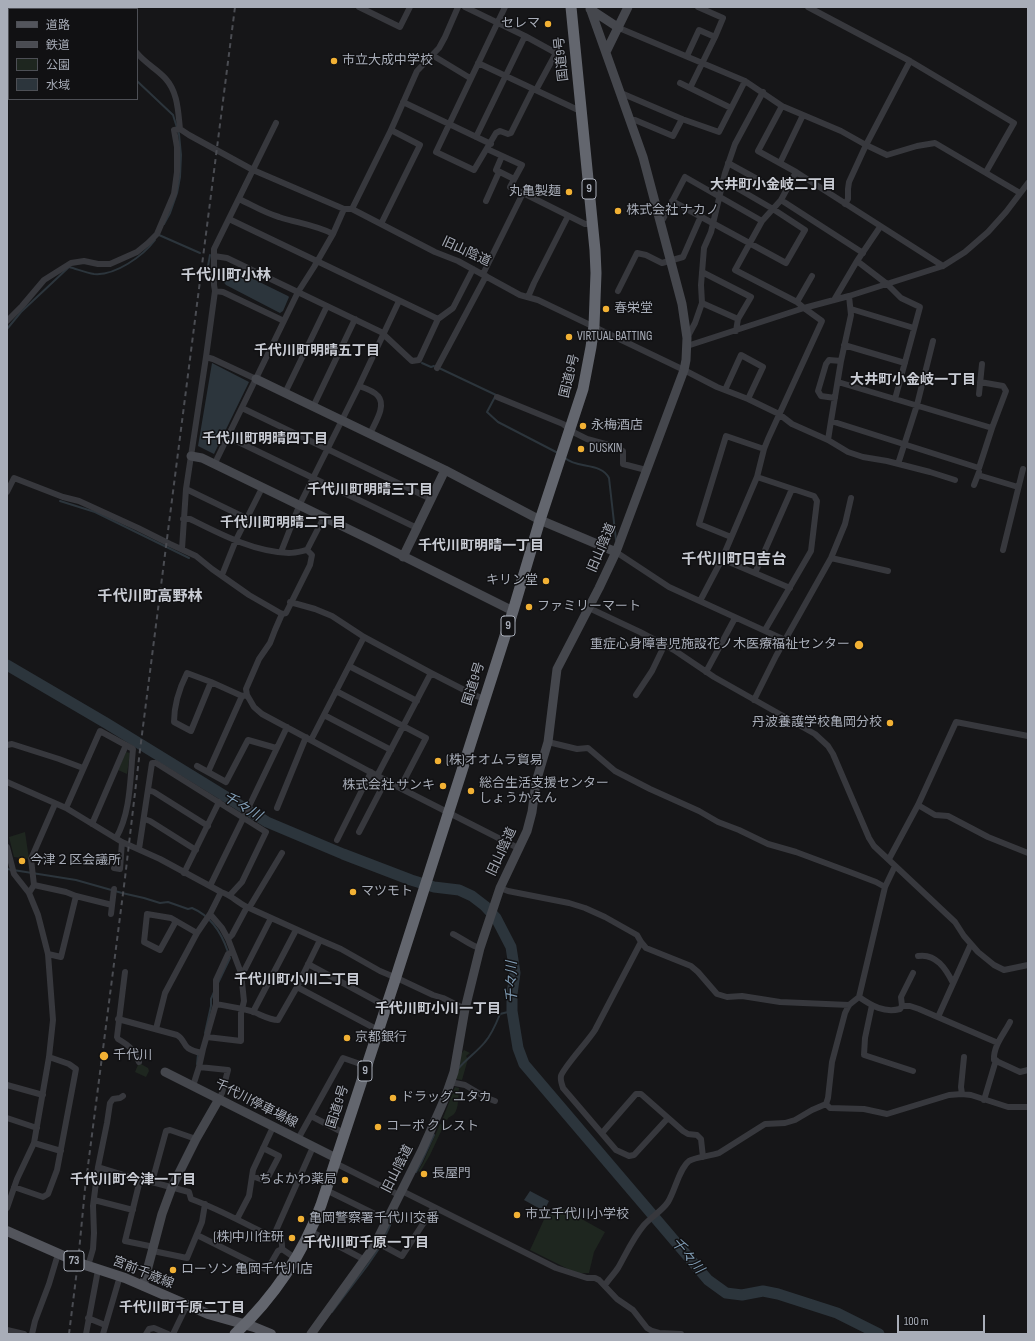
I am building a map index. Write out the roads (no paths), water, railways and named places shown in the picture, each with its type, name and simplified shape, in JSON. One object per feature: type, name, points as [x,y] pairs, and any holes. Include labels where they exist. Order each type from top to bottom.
[{"type":"highway","name":"国道9号","points":[[235,1334],[258,1311],[275,1289],[295,1258],[310,1231],[326,1190],[425,886],[586,377],[594,326],[596,273],[571,7]]},
{"type":"main road","name":"宮前千歳線","points":[[7,1231],[58,1254],[93,1268],[120,1276],[187,1305],[271,1334]]},
{"type":"street","points":[[359,7],[400,27],[410,7]]},
{"type":"street","points":[[352,209],[391,130],[417,71],[439,48],[458,7]]},
{"type":"street","points":[[465,7],[497,22],[525,36],[556,54],[534,89],[511,133],[508,134],[500,131],[496,132],[489,147],[474,170],[436,152],[470,78],[478,63],[497,22],[505,7]]},
{"type":"street","points":[[589,7],[619,28],[745,81],[782,106],[841,131],[887,155],[917,146],[935,143],[964,161],[1025,189],[988,232],[965,252],[943,266],[849,296],[804,308],[736,331],[687,342]]},
{"type":"street","points":[[589,7],[643,156],[682,304],[687,342],[684,370],[779,414],[792,424],[828,440],[848,452],[863,457],[930,472],[955,480]]},
{"type":"street","points":[[606,52],[628,7]]},
{"type":"street","points":[[690,88],[723,18],[698,7]]},
{"type":"street","points":[[808,7],[910,61],[1014,123],[986,172]]},
{"type":"street","points":[[687,56],[700,30],[715,37]]},
{"type":"street","points":[[476,137],[525,36]]},
{"type":"street","points":[[7,321],[44,280],[71,262],[84,261],[98,264],[110,264],[137,252],[156,234],[174,194],[177,172],[177,147],[174,130],[180,129],[177,100],[172,87],[165,78],[138,55]]},
{"type":"street","points":[[432,55],[470,78]]},
{"type":"street","points":[[845,204],[848,199],[849,182],[866,145],[910,61]]},
{"type":"street","points":[[478,63],[576,109],[581,109]]},
{"type":"street","points":[[621,93],[682,119],[719,132],[745,81]]},
{"type":"street","points":[[680,83],[731,108]]},
{"type":"street","points":[[687,342],[702,303],[704,248],[711,232],[728,163],[735,144],[762,92]]},
{"type":"street","points":[[403,102],[476,137],[502,156],[522,165],[510,187],[584,224],[592,224]]},
{"type":"street","points":[[782,106],[758,151],[796,172],[943,266]]},
{"type":"street","points":[[780,163],[803,115]]},
{"type":"street","points":[[630,120],[635,120],[673,136],[682,119]]},
{"type":"street","points":[[182,549],[186,489],[215,291],[214,249],[276,123]]},
{"type":"street","name":"旧山陰道","points":[[180,129],[253,170],[344,208],[352,209],[435,252],[458,261],[520,295],[538,300],[684,370],[616,552],[557,669],[548,742],[536,782],[532,812],[527,831],[500,888],[480,948],[465,1009],[454,1072],[445,1098],[403,1193],[387,1220],[379,1244],[365,1260],[311,1334]]},
{"type":"street","points":[[381,224],[420,145],[391,130]]},
{"type":"street","points":[[502,156],[496,170],[514,179]]},
{"type":"street","points":[[728,163],[759,180]]},
{"type":"street","points":[[486,201],[499,172]]},
{"type":"street","points":[[700,601],[722,559],[757,477],[764,449],[822,321],[798,302],[735,270],[762,221],[781,200],[796,172]]},
{"type":"street","points":[[660,221],[663,219],[685,177],[762,221]]},
{"type":"street","points":[[672,201],[750,242],[786,263],[805,230],[724,180]]},
{"type":"street","points":[[437,368],[484,275],[522,193]]},
{"type":"street","points":[[239,199],[278,217],[310,225],[333,234]]},
{"type":"street","points":[[781,200],[863,253]]},
{"type":"street","points":[[214,465],[298,292],[333,234],[344,208]]},
{"type":"street","points":[[528,297],[534,282],[568,216]]},
{"type":"street","points":[[618,291],[637,254],[646,255],[662,263],[683,257],[701,216]]},
{"type":"street","points":[[229,219],[438,319]]},
{"type":"street","points":[[834,300],[857,261],[880,227]]},
{"type":"street","points":[[214,256],[227,258],[381,332],[412,361],[419,360],[438,319],[454,308],[473,269]]},
{"type":"street","points":[[857,261],[887,284],[901,298],[920,307],[896,399]]},
{"type":"street","points":[[702,272],[751,297],[738,319],[736,331]]},
{"type":"street","points":[[798,302],[812,276]]},
{"type":"street","points":[[215,291],[223,292],[284,321]]},
{"type":"street","points":[[828,440],[844,345],[851,315],[849,296]]},
{"type":"street","points":[[281,552],[313,477],[359,386],[398,301]]},
{"type":"street","points":[[702,303],[738,319]]},
{"type":"street","points":[[285,393],[327,306]]},
{"type":"street","points":[[851,309],[914,328]]},
{"type":"street","points":[[313,407],[355,319]]},
{"type":"street","points":[[898,464],[917,405],[933,341]]},
{"type":"street","points":[[844,345],[905,363]]},
{"type":"street","points":[[726,390],[741,355],[763,368],[748,399]]},
{"type":"street","points":[[206,357],[256,379],[445,470],[540,520],[616,552],[670,587],[785,640]]},
{"type":"street","points":[[835,398],[821,396],[818,390],[826,364],[829,360],[841,362]]},
{"type":"street","points":[[979,394],[982,364]]},
{"type":"street","points":[[838,382],[992,428]]},
{"type":"street","points":[[974,485],[992,428],[1006,391],[1004,386],[980,382]]},
{"type":"street","points":[[359,386],[375,394],[379,397],[381,402],[380,411],[370,434]]},
{"type":"street","points":[[497,397],[562,424],[587,439],[616,447],[623,451],[623,464],[646,470]]},
{"type":"street","points":[[242,408],[431,499]]},
{"type":"street","points":[[831,421],[905,444],[1018,487]]},
{"type":"street","points":[[731,537],[699,524],[726,436],[764,449]]},
{"type":"street","points":[[228,437],[417,528]]},
{"type":"street","points":[[191,456],[202,458],[512,611]]},
{"type":"street","points":[[1003,550],[1023,469]]},
{"type":"street","points":[[404,557],[445,470]]},
{"type":"street","points":[[757,477],[814,496],[817,501],[811,551],[765,630]]},
{"type":"street","points":[[7,492],[14,478],[63,497],[79,501],[196,556],[249,595],[282,614]]},
{"type":"street","points":[[222,575],[246,518],[262,488]]},
{"type":"street","points":[[186,489],[246,518]]},
{"type":"street","points":[[755,573],[792,489]]},
{"type":"street","points":[[754,700],[785,640],[831,558],[845,524],[851,498]]},
{"type":"street","points":[[307,550],[324,518]]},
{"type":"street","points":[[183,519],[190,519],[236,540],[281,552],[291,553],[307,550]]},
{"type":"street","points":[[208,772],[244,696],[247,685],[259,660],[270,643],[274,630],[282,614],[286,613],[290,602],[310,565],[312,555],[307,550]]},
{"type":"street","points":[[831,558],[888,571]]},
{"type":"street","points":[[722,559],[790,588]]},
{"type":"street","points":[[290,602],[315,609],[332,616],[364,636],[431,673],[484,699]]},
{"type":"street","points":[[589,608],[664,644],[706,672],[802,726],[822,740],[833,754],[868,838],[874,846],[955,922],[970,946],[994,965],[1004,970],[1028,964]]},
{"type":"street","points":[[706,672],[735,618]]},
{"type":"street","points":[[277,808],[308,739],[324,715],[364,636]]},
{"type":"street","points":[[636,696],[652,671],[664,644]]},
{"type":"street","points":[[349,666],[417,701]]},
{"type":"street","points":[[211,682],[191,731],[174,722],[174,708],[181,684],[187,673],[211,682],[244,696],[262,714],[377,776],[518,848]]},
{"type":"street","points":[[377,776],[431,673]]},
{"type":"street","points":[[336,691],[426,738],[400,788]]},
{"type":"street","points":[[324,715],[391,750]]},
{"type":"street","points":[[889,859],[918,805],[956,722],[1028,736]]},
{"type":"street","points":[[210,886],[287,727]]},
{"type":"street","points":[[66,808],[100,731],[133,748],[127,808],[116,838]]},
{"type":"street","points":[[197,766],[226,782],[248,740],[276,748]]},
{"type":"street","points":[[548,742],[577,749],[588,748],[615,771],[650,789],[699,811],[718,822],[768,844],[796,852],[848,871],[885,887]]},
{"type":"street","points":[[7,744],[12,744],[83,768]]},
{"type":"street","points":[[92,824],[126,745]]},
{"type":"street","points":[[140,849],[152,763],[156,763],[245,816],[266,832],[242,882],[230,894]]},
{"type":"street","points":[[336,840],[371,772]]},
{"type":"street","points":[[359,832],[386,780]]},
{"type":"street","points":[[7,782],[66,808],[122,842],[140,849],[221,892],[230,894],[236,901],[248,907],[296,930],[341,949],[359,958],[380,972],[465,1009]]},
{"type":"street","points":[[148,790],[154,792],[208,826]]},
{"type":"street","points":[[184,873],[220,802]]},
{"type":"street","points":[[29,893],[34,885],[31,859],[55,804]]},
{"type":"street","points":[[918,805],[935,814],[948,816],[988,837],[1028,854]]},
{"type":"street","points":[[144,818],[196,850]]},
{"type":"street","points":[[114,868],[120,870],[122,842]]},
{"type":"street","points":[[7,847],[14,874],[29,893],[38,915],[48,954],[53,1020],[49,1058],[34,1143],[14,1187],[7,1208]]},
{"type":"street","points":[[228,939],[232,935],[282,853]]},
{"type":"street","points":[[605,1285],[617,1269],[635,1237],[668,1201],[684,1167],[688,1162],[693,1159],[719,1153],[765,1124],[785,1123],[795,1120],[826,1104],[832,1062],[845,1013],[849,1005],[859,997],[885,887],[895,866]]},
{"type":"street","points":[[34,885],[112,905]]},
{"type":"street","points":[[500,888],[584,908],[606,917],[637,935],[646,948],[691,966],[717,994],[727,997],[742,996],[780,1002],[849,1005]]},
{"type":"street","points":[[111,914],[114,890]]},
{"type":"street","points":[[156,1029],[165,992],[221,892]]},
{"type":"street","points":[[48,954],[61,957],[76,896]]},
{"type":"street","points":[[176,921],[160,950],[144,942],[147,914],[171,918],[197,933]]},
{"type":"street","points":[[207,1037],[241,1042],[242,1009],[244,1001],[241,973],[228,939],[222,928],[210,914]]},
{"type":"street","points":[[241,973],[245,969],[271,918]]},
{"type":"street","points":[[253,1012],[296,930]]},
{"type":"street","points":[[453,934],[480,948]]},
{"type":"street","points":[[216,1004],[242,1009],[273,1020],[278,1020],[297,987],[320,940]]},
{"type":"street","points":[[641,942],[595,1030],[587,1042],[564,1069],[561,1075],[561,1082],[563,1088],[616,1150],[629,1156],[634,1155],[668,1118]]},
{"type":"street","points":[[938,1017],[970,946]]},
{"type":"street","points":[[193,1086],[216,1004],[216,980],[228,954],[233,952]]},
{"type":"street","points":[[918,956],[922,955],[934,959],[945,968],[953,983]]},
{"type":"street","points":[[308,964],[386,1005]]},
{"type":"street","points":[[125,972],[118,1019],[117,1037],[129,1045],[139,1062]]},
{"type":"street","points":[[902,1006],[901,997],[913,973]]},
{"type":"street","points":[[297,987],[378,1030]]},
{"type":"street","points":[[859,997],[872,1005],[889,1011],[900,1009],[902,1006],[910,1006],[998,1042]]},
{"type":"street","points":[[872,1005],[865,1038],[864,1055],[913,1071]]},
{"type":"street","points":[[118,1019],[177,1035],[182,1038],[188,1048],[192,1051],[202,1053]]},
{"type":"street","points":[[1010,1022],[998,1042],[994,1060],[1020,1072],[1028,1070]]},
{"type":"street","points":[[962,1094],[960,1087],[964,1057]]},
{"type":"street","points":[[14,1187],[43,1197],[48,1194],[57,1170],[76,1069],[69,1064],[49,1058]]},
{"type":"street","points":[[298,1139],[343,1058],[366,1066]]},
{"type":"street","points":[[984,1100],[996,1060]]},
{"type":"street","points":[[143,1286],[162,1214],[172,1187],[196,1139],[222,1093],[228,1070],[199,1067]]},
{"type":"street","name":"千代川停車場線","points":[[165,1072],[298,1139],[336,1161]]},
{"type":"street","points":[[450,1082],[465,1085],[494,1101]]},
{"type":"street","points":[[7,1085],[43,1095]]},
{"type":"street","points":[[602,1132],[636,1094],[641,1094],[688,1134],[697,1135],[701,1138],[703,1157]]},
{"type":"street","points":[[826,1104],[830,1108],[864,1109],[886,1114],[949,1095],[962,1094],[971,1095],[1008,1107],[1028,1107]]},
{"type":"street","points":[[86,1334],[93,1268],[94,1200],[98,1167],[110,1103],[113,1098],[120,1098],[123,1096]]},
{"type":"street","points":[[311,1116],[340,1131],[345,1132]]},
{"type":"street","points":[[7,1118],[37,1128]]},
{"type":"street","points":[[237,1219],[249,1196],[253,1170],[273,1127]]},
{"type":"street","points":[[152,1182],[166,1131],[170,1130],[196,1139]]},
{"type":"street","points":[[34,1143],[61,1151]]},
{"type":"street","points":[[274,1235],[313,1147]]},
{"type":"street","points":[[252,1176],[266,1181],[279,1156],[263,1148]]},
{"type":"street","points":[[336,1161],[434,1207],[556,1268],[587,1278],[595,1278],[605,1285],[618,1299],[633,1310],[647,1328],[659,1333],[681,1334]]},
{"type":"street","points":[[98,1167],[140,1180],[189,1192],[191,1199],[206,1204],[264,1233],[274,1235],[281,1239],[282,1249],[295,1258]]},
{"type":"street","points":[[140,1180],[125,1241],[187,1258],[202,1222],[206,1204]]},
{"type":"street","points":[[326,1190],[387,1220]]},
{"type":"street","points":[[94,1200],[133,1210]]},
{"type":"street","points":[[379,1244],[402,1256],[434,1207]]},
{"type":"street","points":[[310,1231],[365,1260]]},
{"type":"street","points":[[197,1235],[267,1270],[278,1251],[282,1249]]},
{"type":"street","points":[[32,1334],[58,1254]]},
{"type":"street","points":[[103,1334],[120,1276]]},
{"type":"street","points":[[173,1334],[187,1305]]},
{"type":"street","points":[[88,1318],[105,1325]]},
{"type":"street","points":[[146,1334],[149,1329],[154,1328],[168,1334]]},
{"type":"street","points":[[7,1330],[24,1334]]},
{"type":"water","points":[[224,269],[237,271],[288,296],[289,297],[283,311],[280,313],[226,285],[222,280]]},
{"type":"water","points":[[212,363],[249,382],[214,454],[198,446]]},
{"type":"water","points":[[530,1191],[549,1201],[544,1211],[524,1200]]},
{"type":"waterway","points":[[138,82],[173,115],[179,134],[181,155],[180,177],[177,193],[170,213],[164,224]]},
{"type":"waterway","points":[[159,235],[200,253]]},
{"type":"waterway","points":[[7,329],[21,312],[69,267],[94,274],[111,272],[128,264],[155,240]]},
{"type":"waterway","points":[[208,266],[210,255]]},
{"type":"waterway","points":[[422,363],[431,367],[434,366]]},
{"type":"waterway","points":[[439,368],[496,395],[487,412],[498,422],[556,452]]},
{"type":"waterway","points":[[565,458],[576,464],[600,470],[609,478],[616,540]]},
{"type":"waterway","points":[[60,501],[95,512],[189,558]]},
{"type":"waterway","name":"千々川","points":[[7,665],[106,723],[267,822],[343,854],[411,880],[434,887],[459,890],[472,896],[485,906],[496,918],[511,947],[515,973],[512,994],[512,1011],[518,1048],[524,1064],[708,1280],[726,1293],[742,1295],[763,1291],[778,1294],[837,1313],[879,1334]]},
{"type":"waterway","points":[[7,869],[76,880],[160,903],[168,902],[188,909],[192,908],[199,911],[215,926],[223,939],[228,952]]},
{"type":"waterway","points":[[218,983],[230,958],[229,956]]},
{"type":"waterway","points":[[205,1033],[211,1006],[211,999],[214,992]]},
{"type":"waterway","points":[[458,1069],[487,1039],[494,1029],[500,1014],[512,1011]]},
{"type":"waterway","points":[[197,1064],[198,1054]]},
{"type":"waterway","points":[[416,1172],[434,1135]]},
{"type":"waterway","points":[[332,1312],[380,1247],[397,1210]]},
{"type":"railway","points":[[69,1334],[85,1189],[235,7]]},
{"type":"place","name":"セレマ","points":[[548,24]]},
{"type":"place","name":"市立大成中学校","points":[[334,61]]},
{"type":"place","name":"丸亀製麺","points":[[569,192]]},
{"type":"place","name":"株式会社 ナカノ","points":[[618,211]]},
{"type":"place","name":"春栄堂","points":[[606,309]]},
{"type":"place","name":"VIRTUAL BATTING","points":[[569,337]]},
{"type":"place","name":"永梅酒店","points":[[583,426]]},
{"type":"place","name":"DUSKIN","points":[[581,449]]},
{"type":"place","name":"キリン堂","points":[[546,581]]},
{"type":"place","name":"ファミリーマート","points":[[529,607]]},
{"type":"place","name":"重症心身障害児施設花ノ木医療福祉センター","points":[[859,645]]},
{"type":"place","name":"丹波養護学校亀岡分校","points":[[890,723]]},
{"type":"place","name":"(株)オオムラ貿易","points":[[438,761]]},
{"type":"place","name":"株式会社 サンキ","points":[[443,786]]},
{"type":"place","name":"総合生活支援センター しょうかえん","points":[[471,791]]},
{"type":"place","name":"今津２区会議所","points":[[22,861]]},
{"type":"place","name":"マツモト","points":[[353,892]]},
{"type":"place","name":"京都銀行","points":[[347,1038]]},
{"type":"place","name":"千代川","points":[[104,1056]]},
{"type":"place","name":"ドラッグユタカ","points":[[393,1098]]},
{"type":"place","name":"コーポ クレスト","points":[[378,1127]]},
{"type":"place","name":"長屋門","points":[[424,1174]]},
{"type":"place","name":"ちよかわ薬局","points":[[345,1180]]},
{"type":"place","name":"市立千代川小学校","points":[[517,1215]]},
{"type":"place","name":"亀岡警察署千代川交番","points":[[301,1219]]},
{"type":"place","name":"(株)中川住研","points":[[292,1238]]},
{"type":"place","name":"ローソン 亀岡千代川店","points":[[173,1270]]},
{"type":"district","name":"大井町小金岐二丁目","points":[[773,185]]},
{"type":"district","name":"千代川町小林","points":[[226,276]]},
{"type":"district","name":"千代川町明晴五丁目","points":[[317,351]]},
{"type":"district","name":"大井町小金岐一丁目","points":[[913,380]]},
{"type":"district","name":"千代川町明晴四丁目","points":[[265,439]]},
{"type":"district","name":"千代川町明晴三丁目","points":[[370,490]]},
{"type":"district","name":"千代川町明晴二丁目","points":[[283,523]]},
{"type":"district","name":"千代川町明晴一丁目","points":[[481,546]]},
{"type":"district","name":"千代川町日吉台","points":[[734,560]]},
{"type":"district","name":"千代川町高野林","points":[[150,597]]},
{"type":"district","name":"千代川町小川二丁目","points":[[297,980]]},
{"type":"district","name":"千代川町小川一丁目","points":[[438,1009]]},
{"type":"district","name":"千代川町今津一丁目","points":[[133,1180]]},
{"type":"district","name":"千代川町千原一丁目","points":[[366,1243]]},
{"type":"district","name":"千代川町千原二丁目","points":[[182,1308]]}]
